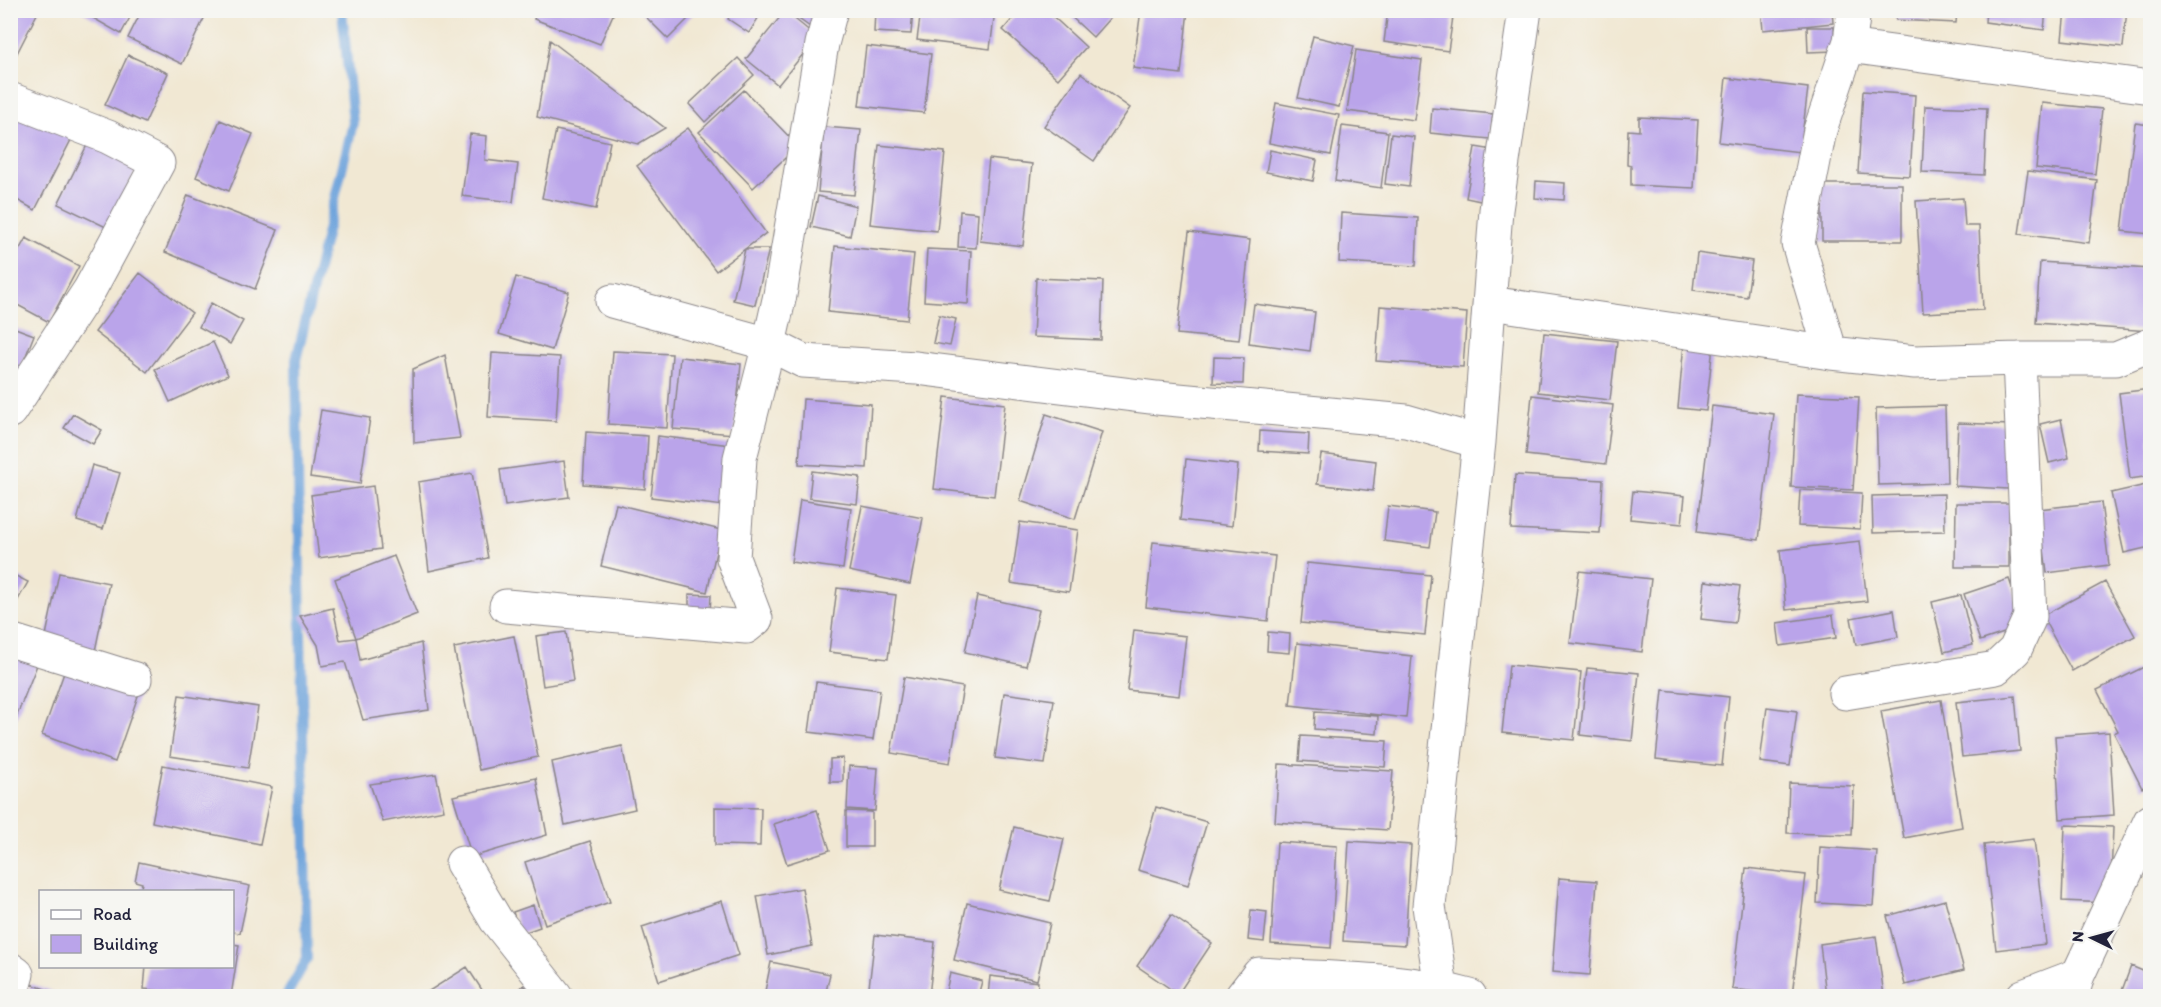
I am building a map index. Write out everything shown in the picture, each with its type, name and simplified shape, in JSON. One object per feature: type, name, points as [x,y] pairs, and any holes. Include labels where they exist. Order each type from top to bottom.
[{"type":"street","points":[[506,606],[746,627],[756,619],[733,558],[740,458],[780,295],[822,44],[831,10]]},
{"type":"street","points":[[1242,996],[1259,974],[1455,992],[1429,906],[1479,442],[1496,210],[1525,10]]},
{"type":"street","points":[[1832,353],[1798,243],[1820,130],[1852,26]]},
{"type":"street","points":[[1852,26],[1863,48],[2151,87]]},
{"type":"street","points":[[10,99],[108,137],[158,163],[90,289],[10,411]]},
{"type":"street","points":[[612,301],[769,344],[804,361],[916,368],[1157,398],[1406,421],[1479,442]]},
{"type":"street","points":[[1490,303],[1832,353],[1915,362],[2116,359],[2151,345]]},
{"type":"street","points":[[1845,693],[1996,668],[2015,650],[2030,618],[2019,359]]},
{"type":"street","points":[[10,640],[135,679]]},
{"type":"street","points":[[2023,996],[2075,986],[2151,821]]},
{"type":"street","points":[[462,863],[496,920],[556,996]]},
{"type":"street","points":[[10,969],[17,974],[10,996]]},
{"type":"building","points":[[10,10],[39,10],[10,67]]},
{"type":"building","points":[[79,10],[134,10],[121,34]]},
{"type":"building","points":[[142,10],[208,10],[182,64],[128,38]]},
{"type":"building","points":[[537,10],[615,10],[600,44],[534,19]]},
{"type":"building","points":[[639,10],[697,10],[668,39]]},
{"type":"building","points":[[733,10],[763,10],[749,33],[728,19]]},
{"type":"building","points":[[795,10],[823,10],[810,27],[792,14]]},
{"type":"building","points":[[875,10],[913,10],[911,34],[874,32]]},
{"type":"building","points":[[921,10],[995,10],[990,49],[917,40]]},
{"type":"building","points":[[1020,10],[1046,10],[1086,47],[1058,79],[1003,30]]},
{"type":"building","points":[[1064,10],[1117,10],[1093,37]]},
{"type":"building","points":[[1141,10],[1188,10],[1181,74],[1133,68]]},
{"type":"building","points":[[1388,10],[1454,10],[1448,51],[1384,42]]},
{"type":"building","points":[[1761,10],[1832,10],[1833,23],[1763,30]]},
{"type":"building","points":[[1896,10],[1957,10],[1956,23],[1896,20]]},
{"type":"building","points":[[1986,10],[2046,10],[2044,30],[1985,22]]},
{"type":"building","points":[[2065,10],[2127,10],[2123,47],[2062,40]]},
{"type":"building","points":[[785,11],[817,37],[778,85],[746,59]]},
{"type":"building","points":[[1807,27],[1834,27],[1835,51],[1808,52]]},
{"type":"building","points":[[1313,36],[1354,46],[1339,107],[1298,98]]},
{"type":"building","points":[[550,40],[665,128],[638,144],[537,117]]},
{"type":"building","points":[[866,46],[931,54],[924,113],[859,106]]},
{"type":"building","points":[[1356,50],[1422,60],[1414,120],[1347,111]]},
{"type":"building","points":[[128,55],[168,73],[145,123],[105,105]]},
{"type":"building","points":[[738,58],[754,75],[705,122],[689,104]]},
{"type":"building","points":[[1081,73],[1130,108],[1094,161],[1044,126]]},
{"type":"building","points":[[1726,78],[1808,88],[1800,152],[1719,142]]},
{"type":"building","points":[[744,90],[798,146],[753,188],[699,132]]},
{"type":"building","points":[[1863,91],[1915,95],[1910,176],[1858,173]]},
{"type":"building","points":[[1276,103],[1339,115],[1331,155],[1269,143]]},
{"type":"building","points":[[2042,103],[2102,109],[2095,174],[2036,168]]},
{"type":"building","points":[[10,106],[72,138],[35,210],[10,196]]},
{"type":"building","points":[[1925,106],[1987,108],[1984,175],[1922,172]]},
{"type":"building","points":[[1432,108],[1493,114],[1490,139],[1430,133]]},
{"type":"building","points":[[1639,117],[1698,120],[1694,188],[1631,185],[1631,166],[1627,165],[1628,130],[1639,131]]},
{"type":"building","points":[[220,120],[253,134],[229,191],[196,177]]},
{"type":"building","points":[[2135,123],[2150,125],[2150,234],[2122,231]]},
{"type":"building","points":[[1342,126],[1388,132],[1381,188],[1335,181]]},
{"type":"building","points":[[824,127],[861,130],[854,195],[818,192]]},
{"type":"building","points":[[688,128],[766,233],[716,271],[637,166]]},
{"type":"building","points":[[556,130],[610,142],[596,209],[542,198]]},
{"type":"building","points":[[470,134],[487,136],[485,160],[518,164],[513,202],[462,196]]},
{"type":"building","points":[[1391,134],[1414,137],[1409,187],[1385,184]]},
{"type":"building","points":[[92,135],[141,160],[108,228],[58,204]]},
{"type":"building","points":[[879,145],[945,152],[937,231],[870,224]]},
{"type":"building","points":[[1475,147],[1500,151],[1490,203],[1466,198]]},
{"type":"building","points":[[1270,150],[1317,160],[1313,181],[1266,172]]},
{"type":"building","points":[[989,159],[1032,164],[1023,246],[980,241]]},
{"type":"building","points":[[2028,171],[2097,180],[2089,243],[2019,234]]},
{"type":"building","points":[[1536,181],[1565,183],[1564,200],[1535,198]]},
{"type":"building","points":[[1822,184],[1902,184],[1902,241],[1822,241]]},
{"type":"building","points":[[188,195],[278,230],[255,289],[165,252]]},
{"type":"building","points":[[818,196],[856,206],[850,236],[811,227]]},
{"type":"building","points":[[1963,198],[1965,226],[1979,226],[1983,310],[1923,313],[1916,201]]},
{"type":"building","points":[[960,211],[978,213],[976,248],[958,247]]},
{"type":"building","points":[[1341,213],[1418,218],[1416,266],[1339,262]]},
{"type":"building","points":[[1189,232],[1250,240],[1239,340],[1177,334]]},
{"type":"building","points":[[26,238],[79,266],[49,322],[10,301],[10,266]]},
{"type":"building","points":[[835,246],[914,254],[907,320],[828,312]]},
{"type":"building","points":[[745,249],[769,249],[755,305],[733,300]]},
{"type":"building","points":[[927,249],[971,251],[968,304],[924,301]]},
{"type":"building","points":[[1697,253],[1752,261],[1747,297],[1693,290]]},
{"type":"building","points":[[2040,262],[2150,269],[2150,331],[2036,323]]},
{"type":"building","points":[[140,273],[192,313],[147,372],[95,332]]},
{"type":"building","points":[[516,277],[569,292],[552,350],[499,334]]},
{"type":"building","points":[[1036,278],[1103,281],[1101,340],[1033,337]]},
{"type":"building","points":[[211,303],[243,321],[230,344],[199,327]]},
{"type":"building","points":[[1254,304],[1315,312],[1310,351],[1249,343]]},
{"type":"building","points":[[1380,306],[1467,313],[1463,367],[1376,361]]},
{"type":"building","points":[[939,315],[956,319],[950,346],[933,343]]},
{"type":"building","points":[[10,326],[34,335],[10,396]]},
{"type":"building","points":[[1544,333],[1617,341],[1610,400],[1538,392]]},
{"type":"building","points":[[213,342],[228,375],[170,402],[155,369]]},
{"type":"building","points":[[1684,343],[1713,346],[1706,411],[1678,408]]},
{"type":"building","points":[[613,351],[672,354],[667,428],[608,424]]},
{"type":"building","points":[[492,353],[560,357],[556,421],[488,417]]},
{"type":"building","points":[[445,355],[460,438],[414,443],[413,369]]},
{"type":"building","points":[[680,357],[741,364],[734,434],[673,429]]},
{"type":"building","points":[[1214,357],[1244,358],[1243,384],[1213,383]]},
{"type":"building","points":[[2150,389],[2150,476],[2130,479],[2119,393]]},
{"type":"building","points":[[1796,394],[1859,397],[1853,490],[1791,487]]},
{"type":"building","points":[[1532,395],[1613,405],[1606,464],[1526,455]]},
{"type":"building","points":[[945,397],[1005,404],[994,496],[934,489]]},
{"type":"building","points":[[803,399],[871,404],[867,468],[799,464]]},
{"type":"building","points":[[1712,406],[1774,414],[1759,540],[1697,532]]},
{"type":"building","points":[[1945,406],[1947,483],[1878,485],[1876,408]]},
{"type":"building","points":[[321,410],[370,418],[360,484],[310,477]]},
{"type":"building","points":[[73,414],[102,430],[93,444],[64,428]]},
{"type":"building","points":[[1046,414],[1102,432],[1075,519],[1020,501]]},
{"type":"building","points":[[2061,419],[2069,458],[2049,463],[2040,424]]},
{"type":"building","points":[[1958,423],[2011,425],[2008,489],[1955,486]]},
{"type":"building","points":[[1260,431],[1309,434],[1308,454],[1259,451]]},
{"type":"building","points":[[586,432],[648,436],[645,489],[583,484]]},
{"type":"building","points":[[658,436],[730,445],[723,506],[651,497]]},
{"type":"building","points":[[1321,454],[1376,461],[1373,491],[1317,484]]},
{"type":"building","points":[[1186,459],[1238,465],[1232,526],[1180,520]]},
{"type":"building","points":[[564,461],[569,497],[505,506],[500,470]]},
{"type":"building","points":[[92,465],[120,473],[103,529],[77,521]]},
{"type":"building","points":[[812,471],[860,477],[857,504],[809,498]]},
{"type":"building","points":[[472,473],[488,558],[429,571],[418,482]]},
{"type":"building","points":[[1515,475],[1603,480],[1600,533],[1511,529]]},
{"type":"building","points":[[2150,484],[2150,547],[2124,553],[2111,493]]},
{"type":"building","points":[[373,486],[381,549],[319,558],[311,495]]},
{"type":"building","points":[[1800,490],[1862,493],[1860,529],[1798,526]]},
{"type":"building","points":[[1633,491],[1685,496],[1682,524],[1630,519]]},
{"type":"building","points":[[1944,494],[1945,531],[1873,533],[1872,496]]},
{"type":"building","points":[[800,500],[851,508],[843,569],[791,562]]},
{"type":"building","points":[[2101,502],[2109,565],[2047,573],[2039,509]]},
{"type":"building","points":[[1956,503],[2009,503],[2009,567],[1955,567]]},
{"type":"building","points":[[616,504],[721,530],[707,592],[601,566]]},
{"type":"building","points":[[862,506],[923,518],[910,584],[849,571]]},
{"type":"building","points":[[1388,506],[1435,512],[1430,547],[1384,541]]},
{"type":"building","points":[[1020,522],[1078,530],[1069,592],[1011,583]]},
{"type":"building","points":[[1860,541],[1867,601],[1786,610],[1780,550]]},
{"type":"building","points":[[1153,542],[1275,556],[1268,621],[1146,607]]},
{"type":"building","points":[[394,556],[417,614],[356,638],[335,579]]},
{"type":"building","points":[[1307,563],[1431,575],[1425,635],[1301,623]]},
{"type":"building","points":[[1579,571],[1651,579],[1642,652],[1570,643]]},
{"type":"building","points":[[10,573],[28,582],[10,614]]},
{"type":"building","points":[[59,573],[109,583],[94,656],[44,645]]},
{"type":"building","points":[[2009,579],[2025,626],[1980,641],[1964,594]]},
{"type":"building","points":[[1705,581],[1740,586],[1735,623],[1701,619]]},
{"type":"building","points":[[2105,582],[2135,636],[2072,671],[2042,616]]},
{"type":"building","points":[[837,588],[896,595],[888,659],[829,652]]},
{"type":"building","points":[[689,594],[711,595],[710,612],[689,610]]},
{"type":"building","points":[[1961,595],[1973,645],[1944,652],[1932,602]]},
{"type":"building","points":[[977,596],[1039,610],[1026,666],[965,652]]},
{"type":"building","points":[[333,608],[340,640],[356,638],[360,660],[421,643],[429,710],[363,720],[345,662],[322,666],[318,645],[300,616]]},
{"type":"building","points":[[1894,610],[1898,637],[1856,645],[1851,618]]},
{"type":"building","points":[[1833,615],[1836,638],[1780,646],[1777,623]]},
{"type":"building","points":[[1134,630],[1186,636],[1179,696],[1127,690]]},
{"type":"building","points":[[566,632],[573,681],[543,686],[536,636]]},
{"type":"building","points":[[1268,632],[1290,634],[1289,653],[1267,651]]},
{"type":"building","points":[[514,636],[538,757],[479,770],[454,648]]},
{"type":"building","points":[[1297,643],[1412,656],[1406,718],[1290,705]]},
{"type":"building","points":[[10,655],[37,665],[12,728],[10,727]]},
{"type":"building","points":[[2150,664],[2150,784],[2142,788],[2114,733],[2118,731],[2097,690]]},
{"type":"building","points":[[1509,665],[1581,672],[1574,740],[1502,733]]},
{"type":"building","points":[[1587,668],[1639,673],[1632,741],[1580,735]]},
{"type":"building","points":[[65,670],[138,696],[115,762],[42,735]]},
{"type":"building","points":[[904,677],[963,687],[950,763],[891,753]]},
{"type":"building","points":[[816,682],[880,690],[873,740],[809,732]]},
{"type":"building","points":[[1663,690],[1729,697],[1722,766],[1656,759]]},
{"type":"building","points":[[1004,693],[1054,700],[1045,764],[995,758]]},
{"type":"building","points":[[179,695],[258,707],[248,768],[170,756]]},
{"type":"building","points":[[2015,696],[2020,751],[1962,757],[1956,702]]},
{"type":"building","points":[[1941,700],[1962,827],[1904,838],[1881,711]]},
{"type":"building","points":[[1767,707],[1797,711],[1790,766],[1760,762]]},
{"type":"building","points":[[1315,712],[1378,716],[1377,734],[1314,729]]},
{"type":"building","points":[[2109,732],[2114,815],[2060,819],[2055,736]]},
{"type":"building","points":[[1301,736],[1387,741],[1385,767],[1299,761]]},
{"type":"building","points":[[622,746],[635,809],[565,825],[552,762]]},
{"type":"building","points":[[843,758],[843,782],[830,782],[830,759]]},
{"type":"building","points":[[1279,764],[1393,771],[1388,830],[1275,822]]},
{"type":"building","points":[[163,765],[272,787],[260,844],[152,822]]},
{"type":"building","points":[[849,766],[878,768],[875,811],[847,809]]},
{"type":"building","points":[[436,774],[444,810],[383,822],[370,784]]},
{"type":"building","points":[[536,778],[547,835],[472,857],[453,796]]},
{"type":"building","points":[[1789,783],[1854,786],[1852,835],[1787,833]]},
{"type":"building","points":[[715,807],[761,808],[760,846],[715,845]]},
{"type":"building","points":[[1156,807],[1207,822],[1188,885],[1138,870]]},
{"type":"building","points":[[817,810],[830,850],[787,864],[774,824]]},
{"type":"building","points":[[846,811],[872,812],[872,847],[846,847]]},
{"type":"building","points":[[2065,825],[2113,827],[2110,903],[2062,901]]},
{"type":"building","points":[[1014,827],[1064,839],[1050,901],[999,890]]},
{"type":"building","points":[[2034,839],[2046,944],[1996,950],[1984,845]]},
{"type":"building","points":[[590,841],[610,902],[545,924],[525,862]]},
{"type":"building","points":[[1349,841],[1411,845],[1405,945],[1343,941]]},
{"type":"building","points":[[1277,842],[1337,846],[1331,948],[1271,944]]},
{"type":"building","points":[[1820,847],[1877,851],[1873,906],[1817,903]]},
{"type":"building","points":[[139,862],[250,886],[240,933],[234,932],[234,890],[140,890],[142,883],[135,881]]},
{"type":"building","points":[[1746,868],[1806,875],[1792,996],[1732,989]]},
{"type":"building","points":[[1559,878],[1597,881],[1590,975],[1552,972]]},
{"type":"building","points":[[802,888],[812,946],[768,955],[757,896]]},
{"type":"building","points":[[1945,900],[1964,970],[1905,985],[1887,916]]},
{"type":"building","points":[[722,901],[739,955],[659,981],[642,927]]},
{"type":"building","points":[[967,903],[1050,923],[1037,980],[954,960]]},
{"type":"building","points":[[533,905],[540,927],[520,934],[513,912]]},
{"type":"building","points":[[1251,910],[1267,912],[1264,942],[1248,940]]},
{"type":"building","points":[[1171,915],[1212,943],[1178,994],[1137,966]]},
{"type":"building","points":[[875,935],[935,942],[929,996],[868,996]]},
{"type":"building","points":[[1876,936],[1884,996],[1826,996],[1820,944]]},
{"type":"building","points":[[234,944],[239,945],[231,996],[203,996],[144,989],[146,968],[234,968]]},
{"type":"building","points":[[771,962],[830,974],[825,996],[764,996]]},
{"type":"building","points":[[2131,966],[2150,974],[2150,996],[2120,996]]},
{"type":"building","points":[[467,967],[486,996],[421,996]]},
{"type":"building","points":[[950,973],[982,981],[978,996],[945,996]]},
{"type":"building","points":[[990,976],[1038,982],[1037,996],[988,996]]},
{"type":"building","points":[[31,984],[64,996],[27,996]]},
{"type":"building","points":[[524,985],[532,996],[509,996]]},
{"type":"waterway","points":[[286,996],[307,959],[296,360],[353,123],[342,10]]}]
